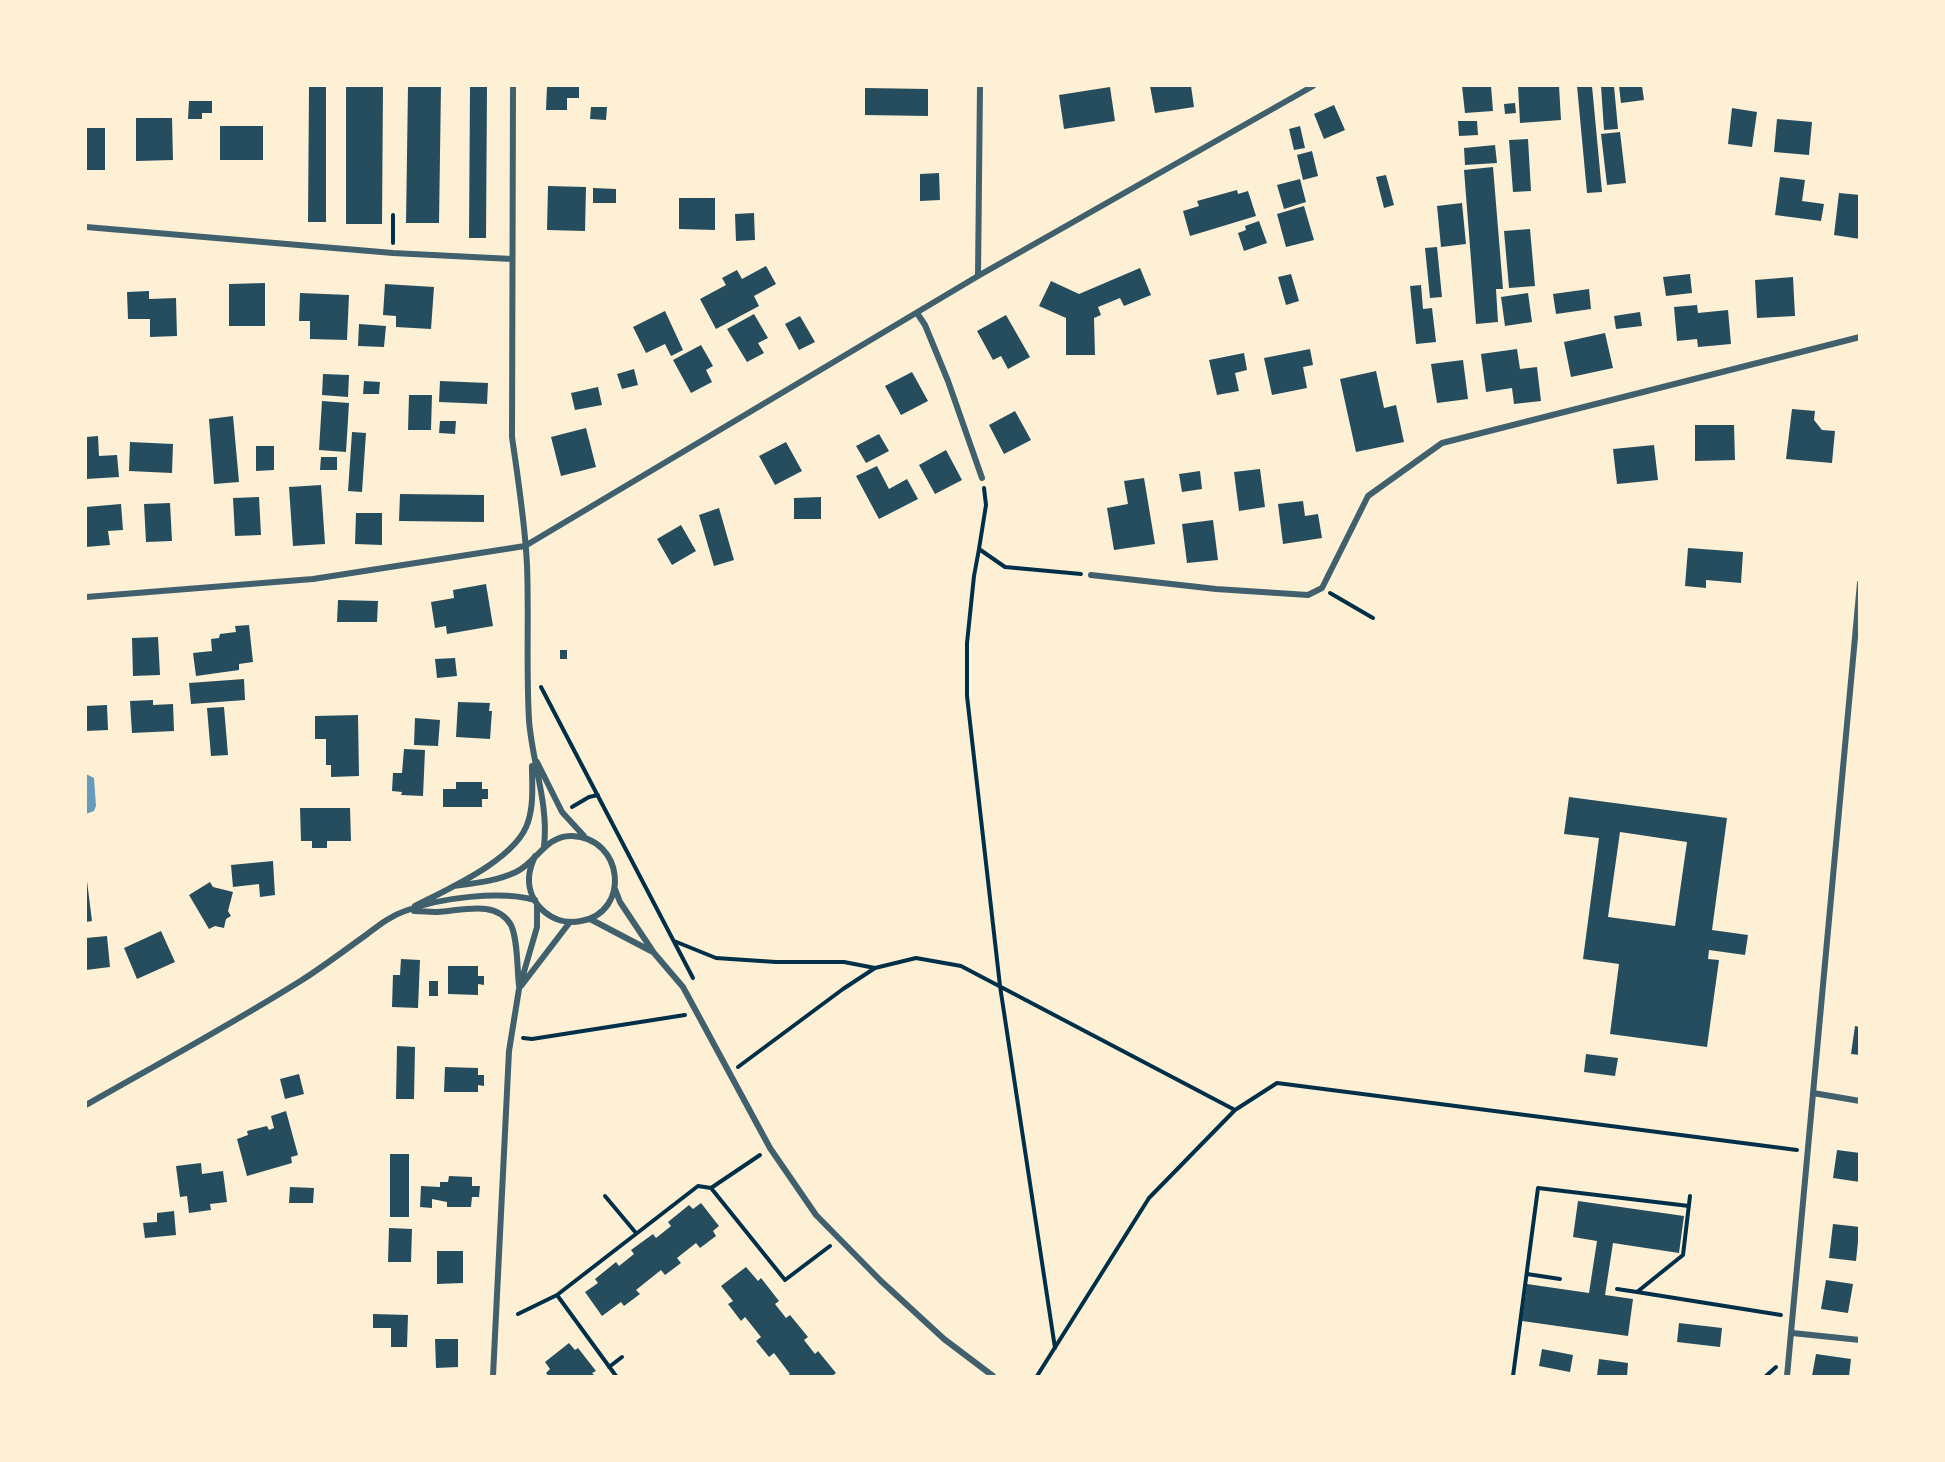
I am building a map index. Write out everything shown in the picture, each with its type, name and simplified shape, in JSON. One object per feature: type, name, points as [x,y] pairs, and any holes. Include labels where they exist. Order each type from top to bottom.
[{"type":"street","points":[[513,86],[512,437],[525,546],[527,687],[533,754],[545,816],[544,846]]},
{"type":"street","points":[[978,276],[980,86]]},
{"type":"street","points":[[86,597],[313,579],[525,546],[978,276],[1312,86]]},
{"type":"street","points":[[86,227],[393,253],[512,259]]},
{"type":"street","points":[[917,313],[925,325],[948,381],[982,478]]},
{"type":"street","points":[[1091,575],[1216,589],[1308,595],[1322,588],[1368,496],[1442,443],[1860,337]]},
{"type":"street","points":[[1787,1377],[1860,583]]},
{"type":"street","points":[[533,754],[562,812],[579,832],[604,849],[612,861],[615,889],[620,902],[654,953],[683,987],[770,1148],[816,1215],[881,1281],[944,1339],[993,1377]]},
{"type":"street","points":[[86,1106],[237,1021],[306,977],[387,920],[497,861],[526,828],[532,798],[533,754]]},
{"type":"street","points":[[454,886],[502,878],[519,870],[544,846],[555,840],[567,836],[587,838]]},
{"type":"street","points":[[536,856],[529,878],[530,890],[536,903],[546,914],[558,920],[570,922],[590,919],[601,912],[610,901],[615,889]]},
{"type":"street","points":[[405,911],[449,900],[482,897],[519,896],[536,903]]},
{"type":"street","points":[[493,1377],[509,1051],[519,989],[537,927],[536,903]]},
{"type":"street","points":[[405,911],[436,912],[474,908],[486,909],[501,915],[511,926],[513,934],[519,989]]},
{"type":"street","points":[[590,919],[654,953]]},
{"type":"street","points":[[519,989],[570,922]]},
{"type":"street","points":[[1813,1093],[1860,1101]]},
{"type":"street","points":[[1792,1333],[1860,1340]]},
{"type":"path","points":[[393,214],[393,253]]},
{"type":"path","points":[[982,478],[986,505],[974,576],[967,643],[968,696],[1000,986],[1055,1348]]},
{"type":"path","points":[[980,549],[1005,567],[1091,575]]},
{"type":"path","points":[[1322,588],[1374,618]]},
{"type":"path","points":[[527,687],[542,687],[695,982]]},
{"type":"path","points":[[674,940],[716,958],[776,962],[844,962],[875,968]]},
{"type":"path","points":[[739,1066],[875,968],[916,958],[962,966],[1235,1110]]},
{"type":"path","points":[[511,1037],[532,1039],[685,1015],[695,1010]]},
{"type":"path","points":[[1037,1377],[1149,1198],[1235,1110],[1277,1083],[1808,1152]]},
{"type":"path","points":[[711,1188],[770,1148]]},
{"type":"path","points":[[518,1314],[556,1295],[698,1186],[711,1188],[785,1280],[840,1239]]},
{"type":"path","points":[[1513,1377],[1538,1188],[1689,1206]]},
{"type":"path","points":[[605,1196],[636,1233]]},
{"type":"path","points":[[1637,1292],[1683,1255],[1690,1196]]},
{"type":"path","points":[[1527,1274],[1560,1279]]},
{"type":"path","points":[[1617,1288],[1793,1317]]},
{"type":"path","points":[[556,1295],[616,1377]]},
{"type":"path","points":[[609,1367],[622,1357]]},
{"type":"water","points":[[86,774],[94,778],[96,806],[94,811],[86,814]]},
{"type":"building","points":[[309,86],[326,86],[326,222],[308,222]]},
{"type":"building","points":[[346,86],[383,86],[382,224],[346,224]]},
{"type":"building","points":[[408,86],[441,86],[439,223],[406,223]]},
{"type":"building","points":[[470,86],[487,86],[486,238],[469,238]]},
{"type":"building","points":[[547,86],[579,86],[579,98],[567,98],[567,110],[546,110]]},
{"type":"building","points":[[1150,86],[1191,86],[1194,107],[1155,113]]},
{"type":"building","points":[[1462,86],[1491,86],[1493,111],[1465,113]]},
{"type":"building","points":[[1518,86],[1559,86],[1561,120],[1520,123]]},
{"type":"building","points":[[1577,86],[1592,86],[1602,192],[1587,193]]},
{"type":"building","points":[[1601,86],[1614,86],[1618,129],[1604,130]]},
{"type":"building","points":[[1619,86],[1642,86],[1644,100],[1621,103]]},
{"type":"building","points":[[1110,87],[1115,121],[1064,129],[1059,95]]},
{"type":"building","points":[[865,88],[928,89],[928,116],[865,115]]},
{"type":"building","points":[[189,101],[212,101],[212,113],[202,113],[202,119],[188,119]]},
{"type":"building","points":[[1515,103],[1516,113],[1505,114],[1504,104]]},
{"type":"building","points":[[1334,105],[1345,130],[1324,139],[1314,114]]},
{"type":"building","points":[[591,107],[607,107],[606,120],[590,119]]},
{"type":"building","points":[[1732,108],[1757,112],[1752,147],[1728,144]]},
{"type":"building","points":[[136,118],[172,118],[173,160],[136,161]]},
{"type":"building","points":[[1777,119],[1812,122],[1809,155],[1774,152]]},
{"type":"building","points":[[1458,121],[1477,121],[1478,135],[1459,136]]},
{"type":"building","points":[[220,126],[263,126],[263,160],[220,160]]},
{"type":"building","points":[[1300,126],[1305,148],[1294,150],[1289,129]]},
{"type":"building","points":[[86,128],[105,128],[105,170],[86,170]]},
{"type":"building","points":[[1620,132],[1626,183],[1607,185],[1601,134]]},
{"type":"building","points":[[1528,139],[1531,191],[1513,192],[1509,140]]},
{"type":"building","points":[[1495,145],[1497,163],[1465,165],[1464,148]]},
{"type":"building","points":[[1312,151],[1318,176],[1303,180],[1297,155]]},
{"type":"building","points":[[1493,167],[1503,289],[1496,289],[1498,322],[1476,324],[1464,170]]},
{"type":"building","points":[[939,173],[940,200],[920,201],[920,174]]},
{"type":"building","points":[[1386,175],[1394,205],[1384,208],[1376,177]]},
{"type":"building","points":[[1780,177],[1805,180],[1802,201],[1824,204],[1821,221],[1775,215]]},
{"type":"building","points":[[1300,179],[1306,202],[1284,209],[1277,185]]},
{"type":"building","points":[[548,186],[586,187],[585,231],[547,230]]},
{"type":"building","points":[[593,188],[616,189],[616,203],[593,203]]},
{"type":"building","points":[[1237,190],[1238,194],[1248,191],[1256,216],[1190,236],[1183,211],[1199,206],[1197,201]]},
{"type":"building","points":[[1839,193],[1860,195],[1860,239],[1834,235]]},
{"type":"building","points":[[679,198],[715,198],[715,230],[679,229]]},
{"type":"building","points":[[1462,203],[1466,244],[1441,247],[1437,206]]},
{"type":"building","points":[[1304,206],[1314,240],[1286,247],[1277,214]]},
{"type":"building","points":[[754,213],[755,240],[736,241],[735,214]]},
{"type":"building","points":[[1259,221],[1267,243],[1244,251],[1238,233],[1246,230],[1245,226]]},
{"type":"building","points":[[1530,229],[1535,286],[1509,288],[1504,231]]},
{"type":"building","points":[[1437,247],[1442,297],[1430,298],[1425,248]]},
{"type":"building","points":[[766,266],[776,284],[754,296],[759,306],[716,329],[700,299],[726,285],[722,278],[737,270],[742,279]]},
{"type":"building","points":[[1140,268],[1151,295],[1124,306],[1120,298],[1098,307],[1101,315],[1094,318],[1095,355],[1066,355],[1066,318],[1039,306],[1051,281],[1079,294]]},
{"type":"building","points":[[1291,274],[1299,301],[1286,305],[1278,277]]},
{"type":"building","points":[[1690,274],[1692,293],[1666,296],[1663,277]]},
{"type":"building","points":[[1793,277],[1795,316],[1757,318],[1755,280]]},
{"type":"building","points":[[265,283],[265,326],[229,326],[229,284]]},
{"type":"building","points":[[385,284],[434,287],[431,329],[396,327],[396,316],[383,315]]},
{"type":"building","points":[[1421,285],[1423,309],[1432,308],[1436,342],[1416,344],[1410,286]]},
{"type":"building","points":[[1589,289],[1591,309],[1556,314],[1553,294]]},
{"type":"building","points":[[149,291],[149,299],[176,298],[177,336],[150,337],[150,319],[128,319],[127,292]]},
{"type":"building","points":[[300,293],[349,295],[347,340],[310,339],[310,321],[299,321]]},
{"type":"building","points":[[1528,293],[1532,322],[1505,326],[1501,297]]},
{"type":"building","points":[[1697,305],[1698,313],[1728,310],[1731,344],[1698,347],[1697,339],[1677,341],[1674,307]]},
{"type":"building","points":[[665,311],[683,350],[671,356],[665,344],[646,353],[633,327]]},
{"type":"building","points":[[1640,312],[1642,326],[1616,329],[1614,316]]},
{"type":"building","points":[[754,314],[768,338],[758,343],[764,353],[747,362],[727,329]]},
{"type":"building","points":[[1006,315],[1030,357],[1008,369],[1001,356],[993,360],[977,331]]},
{"type":"building","points":[[800,316],[815,342],[799,350],[785,324]]},
{"type":"building","points":[[359,324],[386,326],[384,347],[358,346]]},
{"type":"building","points":[[1605,333],[1613,368],[1571,377],[1564,342]]},
{"type":"building","points":[[701,345],[713,366],[706,370],[712,382],[691,393],[673,360]]},
{"type":"building","points":[[1310,349],[1313,365],[1303,367],[1307,388],[1272,395],[1264,358]]},
{"type":"building","points":[[1517,349],[1520,369],[1537,367],[1541,401],[1514,404],[1512,388],[1486,392],[1481,354]]},
{"type":"building","points":[[1244,353],[1247,370],[1235,373],[1239,391],[1217,395],[1209,360]]},
{"type":"building","points":[[1463,360],[1468,399],[1437,403],[1431,364]]},
{"type":"building","points":[[634,369],[638,385],[622,389],[617,374]]},
{"type":"building","points":[[1376,371],[1384,408],[1396,405],[1404,442],[1356,452],[1340,379]]},
{"type":"building","points":[[912,372],[928,401],[901,415],[885,386]]},
{"type":"building","points":[[323,374],[349,375],[348,397],[322,395]]},
{"type":"building","points":[[364,381],[380,382],[379,394],[363,394]]},
{"type":"building","points":[[440,381],[488,383],[487,404],[439,402]]},
{"type":"building","points":[[598,387],[602,405],[575,410],[571,393]]},
{"type":"building","points":[[409,395],[432,395],[431,430],[408,430]]},
{"type":"building","points":[[322,401],[349,403],[346,452],[319,450]]},
{"type":"building","points":[[1792,409],[1815,411],[1814,420],[1822,430],[1835,431],[1832,463],[1786,459]]},
{"type":"building","points":[[1015,411],[1031,440],[1004,454],[989,425]]},
{"type":"building","points":[[233,416],[239,482],[214,484],[209,419]]},
{"type":"building","points":[[440,421],[456,421],[455,434],[439,433]]},
{"type":"building","points":[[1695,425],[1734,425],[1735,460],[1695,461]]},
{"type":"building","points":[[586,428],[596,467],[561,476],[551,437]]},
{"type":"building","points":[[352,432],[366,433],[362,492],[348,491]]},
{"type":"building","points":[[879,434],[889,451],[866,463],[856,446]]},
{"type":"building","points":[[98,436],[99,456],[117,455],[119,477],[86,479],[86,437]]},
{"type":"building","points":[[130,442],[173,444],[172,473],[129,471]]},
{"type":"building","points":[[786,442],[802,471],[775,485],[759,456]]},
{"type":"building","points":[[1654,445],[1658,480],[1617,484],[1613,449]]},
{"type":"building","points":[[256,446],[274,446],[274,470],[256,471]]},
{"type":"building","points":[[946,450],[962,480],[935,494],[919,465]]},
{"type":"building","points":[[321,457],[337,457],[337,470],[320,470]]},
{"type":"building","points":[[877,466],[889,489],[907,479],[918,499],[879,519],[856,476]]},
{"type":"building","points":[[1260,469],[1265,507],[1239,511],[1234,472]]},
{"type":"building","points":[[1200,471],[1202,489],[1182,492],[1179,474]]},
{"type":"building","points":[[1144,478],[1155,544],[1114,550],[1107,508],[1128,504],[1124,481]]},
{"type":"building","points":[[321,485],[325,544],[293,546],[289,487]]},
{"type":"building","points":[[400,494],[484,495],[484,522],[399,521]]},
{"type":"building","points":[[259,497],[261,535],[235,536],[233,498]]},
{"type":"building","points":[[821,497],[821,519],[794,519],[794,498]]},
{"type":"building","points":[[1303,501],[1305,516],[1318,514],[1322,538],[1283,544],[1278,504]]},
{"type":"building","points":[[170,503],[172,541],[146,542],[144,504]]},
{"type":"building","points":[[121,504],[123,530],[108,531],[110,545],[86,547],[86,507]]},
{"type":"building","points":[[719,508],[734,560],[714,566],[699,515]]},
{"type":"building","points":[[356,513],[382,513],[382,545],[355,544]]},
{"type":"building","points":[[1213,520],[1218,560],[1187,563],[1182,524]]},
{"type":"building","points":[[681,525],[696,551],[672,565],[657,539]]},
{"type":"building","points":[[1688,548],[1743,552],[1741,583],[1706,580],[1706,588],[1685,586]]},
{"type":"building","points":[[486,584],[493,626],[447,634],[446,626],[435,628],[431,602],[454,598],[453,590]]},
{"type":"building","points":[[338,600],[378,601],[377,622],[337,622]]},
{"type":"building","points":[[249,625],[253,662],[239,664],[239,670],[196,676],[193,653],[212,651],[211,639],[219,638],[220,634],[236,632],[235,626]]},
{"type":"building","points":[[158,637],[160,675],[133,676],[132,638]]},
{"type":"building","points":[[560,650],[567,650],[567,659],[560,659]]},
{"type":"building","points":[[455,658],[457,676],[437,678],[435,659]]},
{"type":"building","points":[[244,679],[245,700],[191,704],[189,683]]},
{"type":"building","points":[[153,700],[153,705],[173,704],[174,731],[132,733],[130,701]]},
{"type":"building","points":[[458,702],[490,703],[489,711],[492,711],[490,739],[456,737]]},
{"type":"building","points":[[107,705],[108,730],[86,731],[86,706]]},
{"type":"building","points":[[224,707],[228,755],[211,756],[207,708]]},
{"type":"building","points":[[358,715],[359,776],[331,777],[331,765],[326,765],[326,739],[315,739],[315,716]]},
{"type":"building","points":[[415,718],[440,720],[438,746],[414,745]]},
{"type":"building","points":[[404,749],[425,750],[423,796],[401,795],[402,792],[392,791],[393,773],[402,773]]},
{"type":"building","points":[[456,782],[482,782],[482,789],[488,789],[488,799],[482,799],[482,807],[443,807],[443,789],[456,789]]},
{"type":"building","points":[[1569,797],[1727,818],[1712,930],[1748,935],[1745,955],[1709,950],[1708,959],[1719,960],[1707,1047],[1610,1034],[1619,964],[1583,959],[1599,838],[1564,834]],"holes":[[[1620,832],[1687,842],[1675,926],[1608,917]]]},
{"type":"building","points":[[300,808],[350,808],[351,841],[327,841],[327,848],[312,848],[312,841],[301,841]]},
{"type":"building","points":[[273,861],[275,895],[260,897],[259,884],[233,887],[231,865]]},
{"type":"building","points":[[86,881],[92,921],[86,922]]},
{"type":"building","points":[[210,882],[213,887],[233,892],[228,911],[231,916],[226,919],[224,928],[215,926],[209,929],[189,895]]},
{"type":"building","points":[[161,931],[175,962],[137,979],[124,948]]},
{"type":"building","points":[[107,936],[110,967],[86,970],[86,938]]},
{"type":"building","points":[[401,959],[420,960],[418,1008],[392,1007],[393,975],[400,975]]},
{"type":"building","points":[[448,966],[478,966],[478,976],[484,976],[484,985],[478,984],[478,995],[448,994]]},
{"type":"building","points":[[429,981],[438,981],[438,996],[429,996]]},
{"type":"building","points":[[1855,1026],[1860,1027],[1860,1055],[1851,1054]]},
{"type":"building","points":[[397,1046],[415,1047],[414,1099],[396,1099]]},
{"type":"building","points":[[1586,1054],[1618,1058],[1615,1076],[1584,1072]]},
{"type":"building","points":[[445,1067],[478,1068],[478,1075],[484,1075],[484,1086],[478,1085],[478,1092],[444,1092]]},
{"type":"building","points":[[299,1074],[304,1094],[285,1099],[280,1079]]},
{"type":"building","points":[[286,1111],[298,1155],[291,1157],[292,1163],[247,1176],[237,1139],[248,1135],[247,1131],[267,1126],[269,1130],[274,1128],[271,1116]]},
{"type":"building","points":[[1837,1150],[1860,1153],[1860,1182],[1833,1178]]},
{"type":"building","points":[[390,1154],[409,1154],[409,1217],[390,1217]]},
{"type":"building","points":[[201,1163],[202,1174],[223,1171],[227,1202],[210,1204],[211,1210],[189,1213],[187,1196],[180,1197],[176,1166]]},
{"type":"building","points":[[449,1176],[472,1177],[472,1186],[480,1186],[479,1197],[472,1197],[471,1207],[447,1207],[447,1202],[432,1199],[432,1208],[420,1207],[421,1186],[440,1187],[440,1182],[448,1182]]},
{"type":"building","points":[[290,1187],[314,1188],[313,1203],[289,1203]]},
{"type":"building","points":[[1578,1201],[1684,1216],[1679,1253],[1613,1243],[1605,1295],[1633,1299],[1628,1336],[1522,1321],[1527,1284],[1589,1293],[1597,1241],[1573,1237]]},
{"type":"building","points":[[701,1203],[719,1226],[713,1231],[716,1236],[700,1248],[696,1243],[677,1258],[681,1263],[665,1275],[661,1270],[636,1290],[640,1294],[624,1306],[621,1302],[602,1316],[585,1292],[598,1283],[595,1279],[616,1262],[619,1266],[634,1254],[631,1250],[653,1234],[656,1238],[671,1226],[668,1222],[689,1205],[693,1209]]},
{"type":"building","points":[[174,1211],[176,1235],[145,1238],[143,1223],[157,1222],[157,1213]]},
{"type":"building","points":[[1833,1224],[1860,1227],[1856,1261],[1829,1258]]},
{"type":"building","points":[[389,1228],[412,1229],[411,1262],[388,1262]]},
{"type":"building","points":[[437,1251],[463,1251],[463,1283],[437,1284]]},
{"type":"building","points":[[746,1267],[758,1281],[761,1278],[779,1301],[775,1304],[786,1318],[790,1315],[808,1337],[804,1340],[815,1354],[818,1351],[836,1373],[832,1376],[787,1376],[790,1374],[774,1353],[769,1357],[756,1341],[761,1337],[745,1317],[741,1321],[728,1304],[733,1301],[721,1286]]},
{"type":"building","points":[[1826,1280],[1853,1284],[1848,1313],[1821,1309]]},
{"type":"building","points":[[373,1314],[408,1315],[407,1347],[391,1347],[391,1328],[373,1328]]},
{"type":"building","points":[[1679,1323],[1722,1328],[1720,1347],[1677,1342]]},
{"type":"building","points":[[435,1339],[458,1339],[458,1367],[436,1368]]},
{"type":"building","points":[[569,1343],[575,1350],[578,1348],[596,1371],[592,1373],[595,1376],[549,1376],[546,1373],[550,1369],[545,1362]]},
{"type":"building","points":[[1542,1349],[1573,1355],[1570,1372],[1539,1366]]},
{"type":"building","points":[[1816,1354],[1851,1359],[1849,1376],[1812,1376]]},
{"type":"building","points":[[1599,1359],[1628,1363],[1627,1376],[1597,1376]]}]
